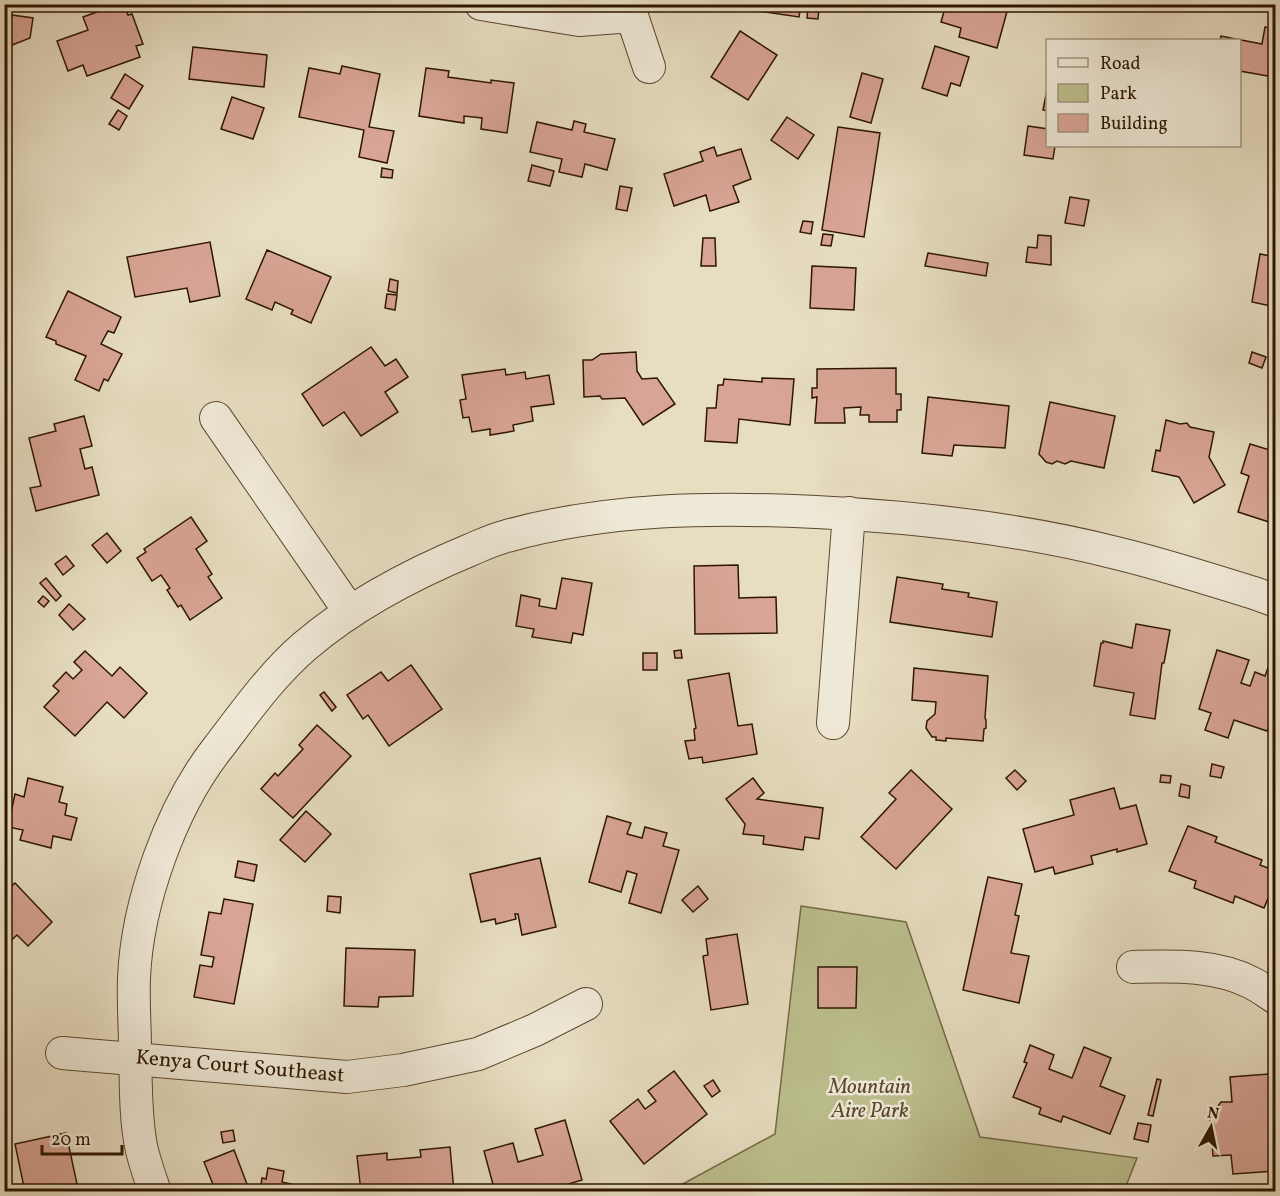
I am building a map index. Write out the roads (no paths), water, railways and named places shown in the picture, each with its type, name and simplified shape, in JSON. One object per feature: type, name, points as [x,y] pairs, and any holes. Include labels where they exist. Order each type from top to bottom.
[{"type":"street","points":[[480,4],[579,20],[640,10],[650,67]]},
{"type":"street","points":[[216,418],[350,612]]},
{"type":"street","points":[[155,1191],[141,1147],[134,978],[138,939],[149,892],[180,808],[202,768],[256,699],[303,648],[350,612],[434,565],[504,537],[585,518],[642,511],[768,509],[882,515],[1001,530],[1115,552],[1254,592],[1275,601]]},
{"type":"street","points":[[833,723],[849,513]]},
{"type":"street","points":[[1133,967],[1185,966],[1215,970],[1252,983],[1275,999]]},
{"type":"street","name":"Kenya Court Southeast","points":[[62,1053],[136,1058],[276,1073],[347,1077],[403,1070],[478,1054],[535,1030],[586,1004]]},
{"type":"park label","name":"Mountain Aire Park","points":[[870,1099]]}]
